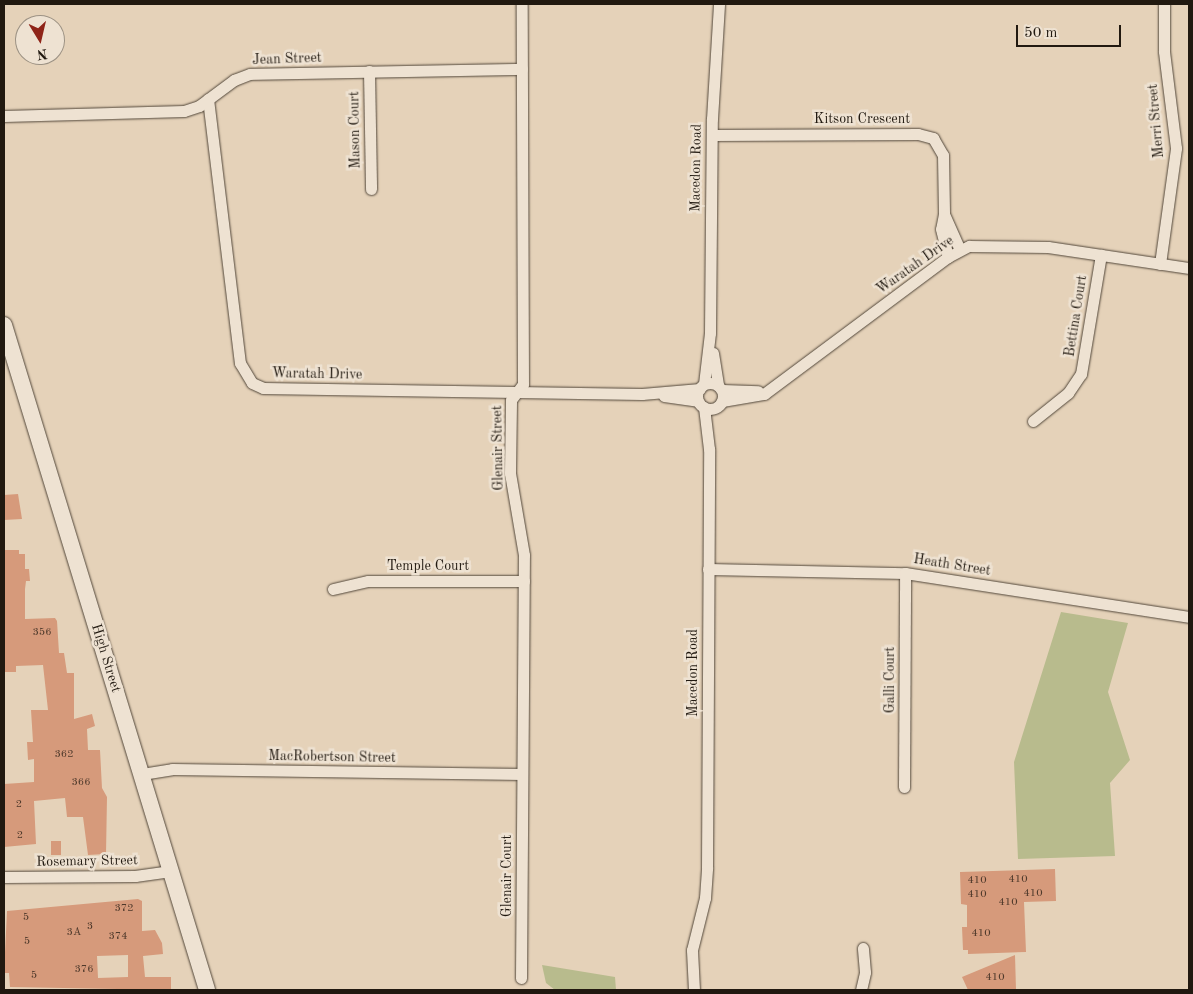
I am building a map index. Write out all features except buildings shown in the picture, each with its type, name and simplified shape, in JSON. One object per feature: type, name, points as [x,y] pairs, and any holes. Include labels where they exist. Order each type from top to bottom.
[{"type":"main road","name":"High Street","points":[[4,325],[207,990]]},
{"type":"street","name":"Glenair Street","points":[[522,4],[523,384],[511,400],[510,473],[523,546],[522,774]]},
{"type":"street","name":"Macedon Road","points":[[694,990],[692,950],[705,898],[709,448],[713,399],[710,334],[712,135],[719,4]]},
{"type":"street","name":"Merri Street","points":[[1160,264],[1176,148],[1164,51],[1164,4]]},
{"type":"street","name":"Jean Street","points":[[4,116],[184,112],[208,99],[234,80],[250,74],[522,69]]},
{"type":"street","name":"Mason Court","points":[[369,71],[371,189]]},
{"type":"street","name":"Waratah Drive","points":[[208,99],[240,364],[247,380],[263,388],[642,394],[713,399],[756,397],[772,388],[960,250],[977,245],[1041,246],[1189,268]]},
{"type":"street","name":"Kitson Crescent","points":[[712,135],[926,136],[938,142],[943,155],[944,214],[941,229],[948,257]]},
{"type":"street","name":"Kitson Crescent","points":[[944,214],[960,250]]},
{"type":"street","name":"Bettina Court","points":[[1033,421],[1068,393],[1080,374],[1101,255]]},
{"type":"street","name":"Macedon Road","points":[[710,334],[702,386],[713,399]]},
{"type":"street","name":"Waratah Drive","points":[[642,394],[702,386],[713,399]]},
{"type":"street","name":"Heath Street","points":[[708,569],[905,573],[1189,617]]},
{"type":"street","name":"Galli Court","points":[[904,786],[905,573]]},
{"type":"street","name":"Temple Court","points":[[332,589],[368,581],[524,581]]},
{"type":"street","name":"MacRobertson Street","points":[[142,774],[172,769],[522,774]]},
{"type":"street","name":"Glenair Court","points":[[521,978],[522,774]]},
{"type":"street","name":"Rosemary Street","points":[[4,877],[135,876],[171,871]]},
{"type":"street","points":[[861,990],[865,972],[864,948]]},
{"type":"green space","points":[[1061,612],[1128,623],[1108,692],[1130,760],[1110,783],[1115,856],[1018,859],[1014,762]]},
{"type":"green space","points":[[542,965],[615,977],[616,990],[555,990],[546,983]]}]
